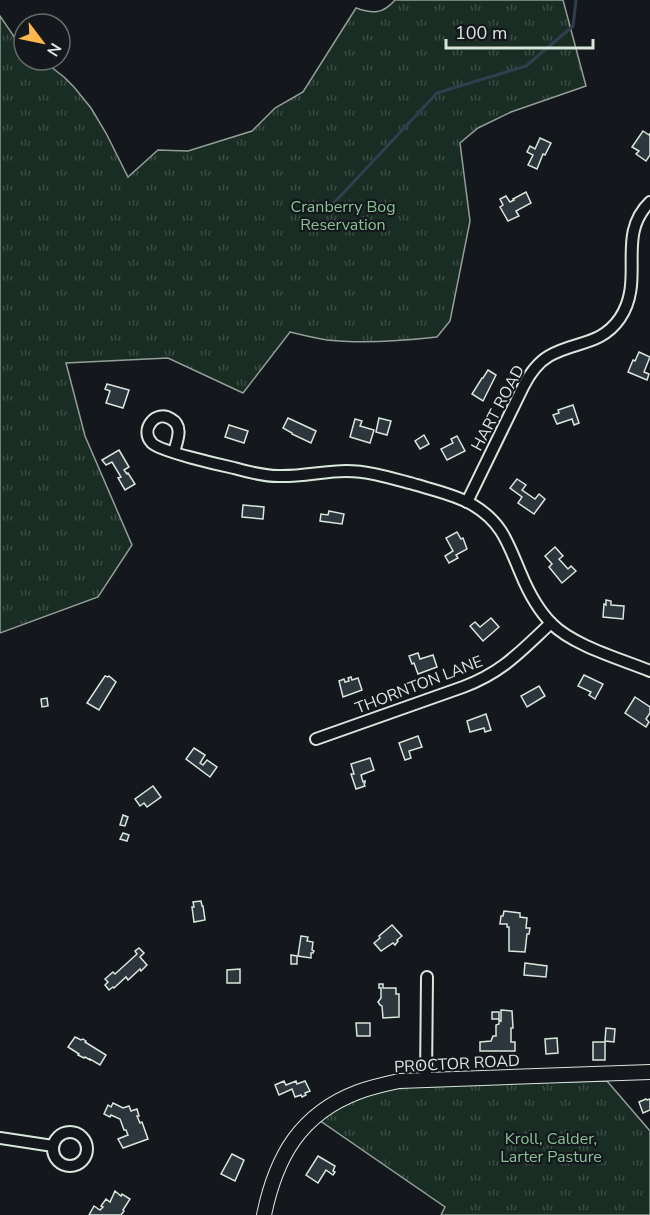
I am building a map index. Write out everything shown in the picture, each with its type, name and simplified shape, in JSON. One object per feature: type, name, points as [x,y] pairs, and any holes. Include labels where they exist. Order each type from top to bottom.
[{"type":"main road","name":"PROCTOR ROAD","points":[[264,1215],[269,1191],[282,1160],[302,1129],[338,1101],[358,1092],[399,1081],[650,1072]]},
{"type":"street","name":"HART ROAD","points":[[467,502],[523,387],[534,370],[544,359],[555,353],[602,336],[622,315],[629,300],[631,287],[633,231],[641,212],[650,202]]},
{"type":"street","points":[[174,452],[242,471],[270,476],[343,471],[367,473],[443,493],[467,502],[486,514],[500,529],[508,542],[521,575],[551,622],[582,644],[650,671]]},
{"type":"street","name":"THORNTON LANE","points":[[316,739],[486,677],[512,659],[551,622]]},
{"type":"street","points":[[426,1080],[427,977]]},
{"type":"street","points":[[0,1138],[53,1146]]},
{"type":"green space","name":"Cranberry Bog Reservation","points":[[395,0],[563,0],[586,86],[511,112],[478,128],[460,143],[470,221],[450,321],[437,337],[396,341],[340,341],[290,332],[243,393],[168,358],[66,363],[85,436],[132,545],[98,597],[0,633],[0,16],[12,34],[12,72],[58,72],[64,77],[91,108],[128,177],[158,150],[188,151],[252,131],[275,108],[303,92],[356,8],[377,12]]},
{"type":"green space","name":"Kroll, Calder, Larter Pasture","points":[[607,1081],[650,1131],[650,1215],[441,1215],[445,1207],[319,1120],[366,1095],[401,1085]]},
{"type":"building","points":[[643,131],[649,135],[650,133],[650,155],[646,161],[636,154],[639,151],[632,147]]},
{"type":"building","points":[[540,138],[551,143],[545,155],[543,154],[537,169],[528,165],[533,155],[527,152],[530,146],[535,149]]},
{"type":"building","points":[[526,192],[531,203],[516,211],[519,216],[508,221],[500,207],[503,205],[500,199],[506,196],[510,202]]},
{"type":"building","points":[[639,352],[650,357],[644,372],[649,374],[647,380],[628,372]]},
{"type":"building","points":[[488,370],[496,375],[483,401],[472,394]]},
{"type":"building","points":[[107,384],[129,390],[123,408],[106,403],[110,391],[105,389]]},
{"type":"building","points":[[573,405],[579,423],[574,425],[572,419],[557,424],[553,415],[559,413],[558,410]]},
{"type":"building","points":[[288,418],[316,431],[311,443],[283,428]]},
{"type":"building","points":[[379,418],[391,421],[387,435],[376,432]]},
{"type":"building","points":[[355,419],[362,421],[360,426],[374,430],[370,443],[350,437]]},
{"type":"building","points":[[229,425],[248,431],[244,443],[225,437]]},
{"type":"building","points":[[424,435],[429,444],[420,449],[415,441]]},
{"type":"building","points":[[457,436],[465,451],[447,460],[441,449],[453,443],[451,439]]},
{"type":"building","points":[[119,450],[129,467],[124,470],[135,484],[125,490],[118,478],[121,477],[112,462],[106,465],[102,460]]},
{"type":"building","points":[[517,479],[526,485],[522,490],[535,499],[539,494],[545,499],[534,514],[518,503],[522,497],[510,488]]},
{"type":"building","points":[[243,505],[264,507],[263,519],[242,517]]},
{"type":"building","points":[[329,511],[344,514],[342,524],[320,521],[321,514],[328,515]]},
{"type":"building","points":[[457,532],[461,539],[463,538],[467,549],[456,555],[458,558],[449,563],[445,556],[453,551],[446,538]]},
{"type":"building","points":[[555,547],[563,556],[559,559],[568,569],[571,566],[576,571],[562,583],[549,567],[552,564],[545,556]]},
{"type":"building","points":[[606,600],[611,601],[611,605],[624,606],[623,619],[603,617]]},
{"type":"building","points":[[491,618],[499,627],[483,641],[470,626],[475,622],[480,627]]},
{"type":"building","points":[[418,653],[420,659],[433,655],[437,667],[418,674],[409,656]]},
{"type":"building","points":[[584,675],[603,684],[595,699],[589,695],[591,692],[578,686]]},
{"type":"building","points":[[105,676],[109,676],[116,682],[99,710],[87,703]]},
{"type":"building","points":[[351,677],[352,680],[358,678],[362,690],[343,697],[339,681],[344,679],[345,682],[349,681],[348,678]]},
{"type":"building","points":[[539,686],[545,696],[527,707],[521,696]]},
{"type":"building","points":[[635,697],[650,707],[650,713],[646,719],[649,722],[646,727],[625,713]]},
{"type":"building","points":[[47,698],[48,706],[42,707],[41,699]]},
{"type":"building","points":[[486,714],[491,730],[485,732],[484,728],[470,732],[467,721]]},
{"type":"building","points":[[418,736],[422,747],[409,751],[411,758],[405,760],[399,743]]},
{"type":"building","points":[[194,748],[205,755],[200,763],[203,765],[207,760],[217,767],[210,777],[186,759]]},
{"type":"building","points":[[370,758],[374,770],[361,775],[365,786],[356,789],[351,774],[354,774],[351,764]]},
{"type":"building","points":[[153,786],[161,797],[147,807],[144,803],[140,806],[135,799]]},
{"type":"building","points":[[123,815],[128,817],[125,826],[120,825]]},
{"type":"building","points":[[123,833],[129,835],[127,841],[120,839]]},
{"type":"building","points":[[201,901],[205,920],[194,922],[193,902]]},
{"type":"building","points":[[504,911],[520,913],[520,917],[527,918],[526,928],[530,928],[525,952],[509,951],[509,927],[507,924],[500,924]]},
{"type":"building","points":[[392,925],[402,936],[395,945],[393,943],[381,951],[374,943]]},
{"type":"building","points":[[301,936],[308,937],[307,941],[313,942],[312,950],[314,951],[311,953],[311,958],[298,956]]},
{"type":"building","points":[[139,948],[144,953],[140,957],[147,965],[128,980],[126,977],[109,990],[105,985],[108,982],[105,979],[113,972],[115,974],[137,954],[135,951]]},
{"type":"building","points":[[291,955],[297,956],[297,964],[291,964]]},
{"type":"building","points":[[525,963],[547,966],[546,977],[524,975]]},
{"type":"building","points":[[240,969],[240,983],[227,983],[227,970]]},
{"type":"building","points":[[379,984],[383,984],[383,988],[396,988],[396,994],[399,994],[399,1017],[383,1018],[382,1006],[378,1002],[381,998]]},
{"type":"building","points":[[501,1010],[512,1011],[511,1042],[515,1042],[515,1051],[480,1051],[480,1042],[491,1041],[493,1036],[496,1036],[496,1025],[499,1024],[499,1020],[501,1021]]},
{"type":"building","points":[[492,1012],[499,1012],[499,1019],[492,1019]]},
{"type":"building","points":[[356,1023],[370,1023],[370,1036],[357,1036]]},
{"type":"building","points":[[606,1028],[615,1029],[614,1042],[605,1041]]},
{"type":"building","points":[[75,1037],[83,1039],[106,1055],[100,1065],[78,1055],[68,1047]]},
{"type":"building","points":[[557,1038],[558,1053],[546,1054],[545,1039]]},
{"type":"building","points":[[593,1042],[605,1042],[605,1060],[593,1060]]},
{"type":"building","points":[[284,1081],[286,1085],[296,1081],[297,1084],[305,1081],[310,1091],[302,1097],[301,1095],[295,1097],[292,1089],[279,1095],[275,1085]]},
{"type":"building","points":[[650,1099],[650,1110],[643,1113],[639,1102]]},
{"type":"building","points":[[113,1103],[123,1108],[129,1106],[131,1111],[137,1109],[139,1116],[137,1116],[140,1123],[142,1122],[148,1139],[123,1148],[118,1139],[128,1135],[120,1119],[104,1114],[108,1105],[111,1107]]},
{"type":"building","points":[[232,1154],[244,1160],[235,1181],[221,1174]]},
{"type":"building","points":[[318,1156],[335,1166],[333,1171],[335,1172],[333,1175],[326,1170],[318,1183],[306,1175]]},
{"type":"building","points":[[115,1191],[130,1199],[121,1215],[89,1215],[94,1206],[100,1210],[106,1199],[110,1202]]},
{"type":"waterway","points":[[332,205],[437,93],[526,66],[573,26],[576,0]]}]
